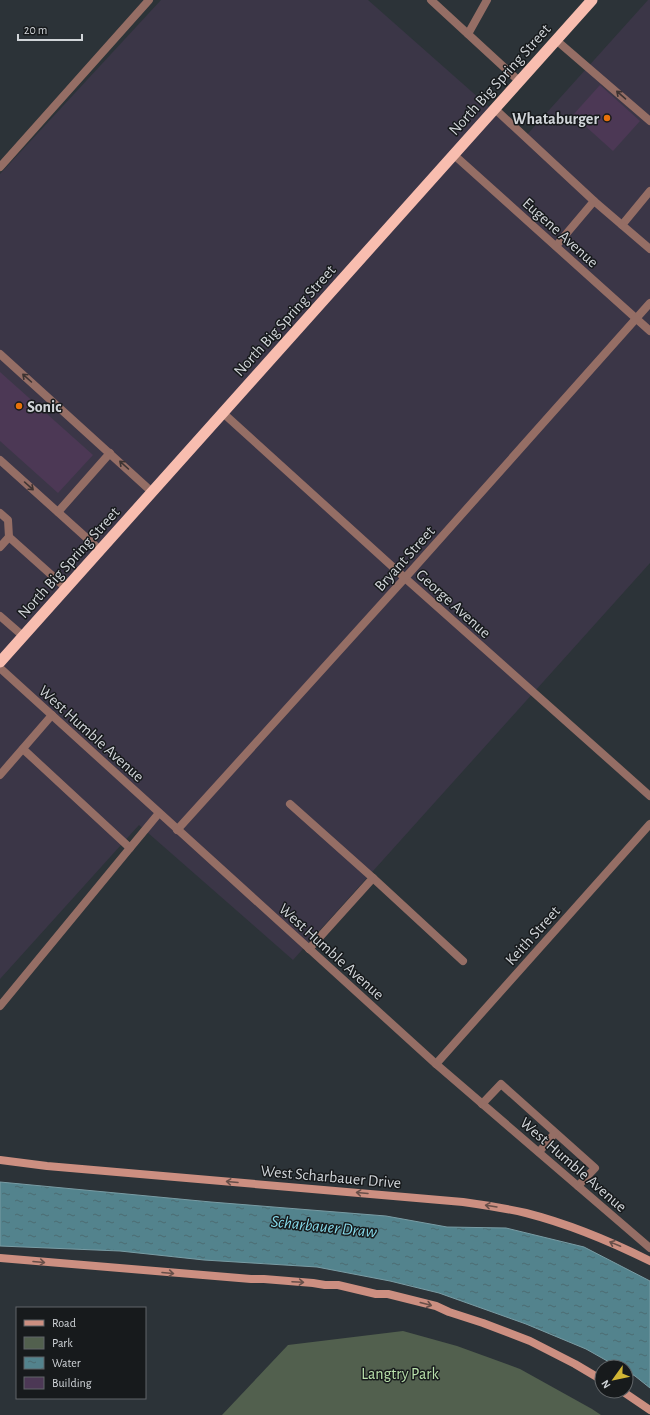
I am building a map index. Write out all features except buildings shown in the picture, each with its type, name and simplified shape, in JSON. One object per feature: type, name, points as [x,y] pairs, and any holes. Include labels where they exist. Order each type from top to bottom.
[{"type":"highway","name":"North Big Spring Street","points":[[0,662],[592,0]]},
{"type":"main road","name":"West Scharbauer Drive","points":[[0,1160],[47,1166],[463,1202],[491,1206],[526,1213],[569,1226],[619,1245],[650,1260]]},
{"type":"main road","points":[[0,1258],[158,1272],[338,1285],[376,1294],[388,1294],[436,1306],[449,1312],[483,1322],[530,1341],[594,1375]]},
{"type":"main road","points":[[634,1399],[650,1410]]},
{"type":"street","points":[[0,167],[149,0]]},
{"type":"street","points":[[431,0],[519,80]]},
{"type":"street","points":[[468,34],[487,0]]},
{"type":"street","points":[[556,40],[650,121]]},
{"type":"street","points":[[495,109],[594,201],[650,249]]},
{"type":"street","name":"Eugene Avenue","points":[[453,154],[650,331]]},
{"type":"street","points":[[622,225],[650,191]]},
{"type":"street","points":[[556,246],[594,201]]},
{"type":"street","name":"Bryant Street","points":[[177,830],[405,578],[650,303]]},
{"type":"street","points":[[0,354],[152,492]]},
{"type":"street","name":"George Avenue","points":[[223,413],[405,578],[650,796]]},
{"type":"street","points":[[58,512],[110,453]]},
{"type":"street","points":[[0,460],[100,550]]},
{"type":"street","points":[[0,513],[8,520],[9,537],[66,588]]},
{"type":"street","points":[[0,547],[9,537]]},
{"type":"street","points":[[0,616],[23,636]]},
{"type":"street","name":"West Humble Avenue","points":[[0,668],[436,1064],[650,1248]]},
{"type":"street","points":[[0,775],[52,715]]},
{"type":"street","points":[[23,749],[130,848]]},
{"type":"street","points":[[290,804],[463,961]]},
{"type":"street","points":[[0,1006],[159,813]]},
{"type":"street","name":"Keith Street","points":[[436,1064],[650,824]]},
{"type":"street","points":[[309,949],[373,878]]},
{"type":"street","points":[[482,1104],[501,1084],[595,1168],[578,1186]]},
{"type":"street","points":[[539,1152],[555,1133]]},
{"type":"shaded area","points":[[161,0],[368,0],[524,138],[648,0],[650,0],[650,563],[293,960],[139,825],[0,979],[0,174]]},
{"type":"green space","name":"Langtry Park","points":[[403,1331],[457,1346],[520,1369],[601,1415],[222,1415],[288,1345]]},
{"type":"water","name":"Scharbauer Draw","points":[[0,1182],[211,1202],[386,1216],[447,1227],[506,1228],[584,1247],[650,1281],[650,1388],[634,1375],[634,1359],[604,1359],[586,1349],[526,1324],[439,1293],[390,1281],[317,1267],[204,1260],[120,1251],[0,1246]]},
{"type":"place","name":"Whataburger","points":[[607,118]]},
{"type":"place","name":"Sonic","points":[[19,406]]}]
